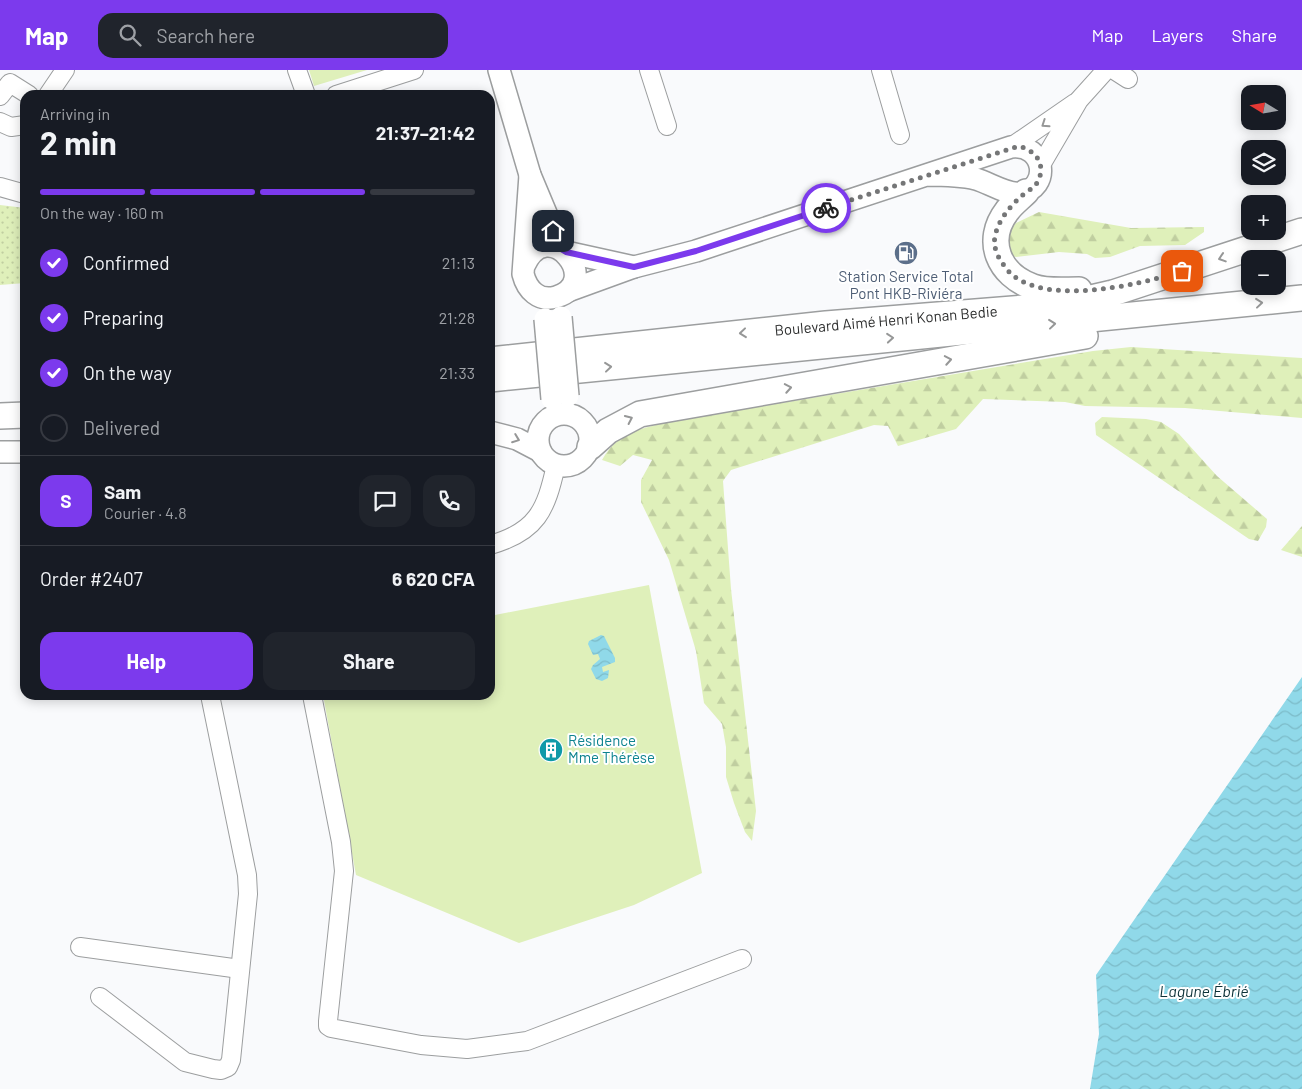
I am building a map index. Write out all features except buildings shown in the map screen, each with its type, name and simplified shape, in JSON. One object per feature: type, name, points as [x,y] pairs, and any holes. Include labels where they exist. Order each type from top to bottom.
[{"type":"highway","points":[[1026,192],[1007,211],[996,235],[997,256],[1006,271],[1018,281],[1034,288],[1067,290],[1148,282]]},
{"type":"highway","name":"Boulevard Aimé Henri Konan Bedie","points":[[495,359],[826,324],[1052,306],[1088,300],[1148,282],[1302,231]]},
{"type":"highway","name":"Boulevard Aimé Henri Konan Bedie","points":[[495,378],[841,342],[1216,308],[1302,298]]},
{"type":"highway","points":[[590,447],[608,431],[640,414],[1096,334],[1216,308]]},
{"type":"highway","points":[[0,401],[20,400]]},
{"type":"highway","points":[[0,416],[20,415]]},
{"type":"main road","points":[[499,70],[530,175],[563,250],[572,258],[575,275],[553,318],[556,405],[540,430],[538,437],[548,458]]},
{"type":"main road","points":[[536,295],[553,298],[634,267],[696,251],[926,175],[1007,149],[1027,148],[1033,152],[1041,165],[1040,178],[1036,185],[1026,192],[1018,194],[965,177],[926,175]]},
{"type":"main road","points":[[1002,188],[994,173],[998,157],[1007,149]]},
{"type":"main road","points":[[530,175],[524,266],[525,282],[553,318]]},
{"type":"main road","points":[[524,266],[534,251],[550,246],[634,267]]},
{"type":"main road","points":[[495,433],[517,439],[548,458],[570,466],[582,459],[590,447],[587,426],[556,405]]},
{"type":"main road","points":[[0,452],[20,452]]},
{"type":"street","points":[[51,90],[65,70]]},
{"type":"street","points":[[297,70],[304,90]]},
{"type":"street","points":[[379,88],[414,70]]},
{"type":"street","points":[[649,70],[667,126]]},
{"type":"street","points":[[881,70],[900,135]]},
{"type":"street","points":[[1041,165],[1079,100],[1106,70]]},
{"type":"street","points":[[0,96],[8,84],[13,83],[22,90]]},
{"type":"street","points":[[1007,149],[1079,100]]},
{"type":"street","points":[[0,122],[11,128],[20,126]]},
{"type":"street","points":[[0,187],[20,193]]},
{"type":"street","points":[[495,543],[524,532],[538,518],[546,504],[548,458]]},
{"type":"street","points":[[100,997],[185,1062],[194,1066],[221,1070],[228,1067],[231,1060],[248,894],[247,875],[211,700]]},
{"type":"street","points":[[313,700],[341,842],[344,871],[328,1026],[421,1045],[467,1049],[518,1043],[742,959]]},
{"type":"street","points":[[80,946],[240,969]]},
{"type":"green space","points":[[309,70],[367,70],[314,86]]},
{"type":"green space","points":[[0,205],[20,207],[20,283],[0,285]]},
{"type":"green space","points":[[1039,212],[1131,228],[1204,227],[1204,232],[1185,245],[1140,246],[1110,257],[1095,258],[1087,254],[1059,252],[1016,257],[1007,254],[1007,233],[1016,223]]},
{"type":"green space","points":[[1131,347],[1302,358],[1302,418],[1185,408],[1085,406],[1065,402],[983,399],[956,429],[898,446],[888,426],[874,425],[731,470],[723,481],[731,589],[756,811],[752,841],[745,832],[726,777],[726,747],[722,724],[704,703],[696,651],[669,560],[641,502],[641,480],[652,460],[633,455],[620,466],[602,460],[609,450],[616,442],[632,432],[673,421],[1093,351]]},
{"type":"green space","points":[[1102,417],[1146,419],[1161,422],[1179,434],[1217,476],[1267,519],[1266,527],[1258,541],[1249,539],[1096,435],[1095,423]]},
{"type":"green space","points":[[1302,526],[1302,557],[1281,550]]},
{"type":"green space","points":[[649,585],[702,873],[634,905],[519,943],[356,875],[324,700],[495,700],[495,615]]},
{"type":"water","points":[[601,635],[604,636],[615,658],[615,662],[602,667],[603,672],[609,670],[608,678],[602,681],[596,679],[591,669],[600,659],[598,654],[593,655],[588,644],[589,641]]},
{"type":"water","name":"Lagune Ébrié","points":[[1302,677],[1302,1089],[1090,1089],[1099,1034],[1096,975]]},
{"type":"way so far","points":[[826,208],[1019,146],[1027,148],[1038,158],[1041,165],[1040,178],[1036,185],[1007,211],[1001,221],[995,244],[997,256],[1006,271],[1018,281],[1034,288],[1054,290],[1093,289],[1148,282],[1182,271]]},
{"type":"place","name":"Station Service Total Pont HKB-Riviéra","points":[[906,253]]},
{"type":"place","name":"Résidence Mme Thérèse","points":[[551,750]]},
{"type":"route","points":[[553,231],[561,249],[566,252],[634,267],[696,251],[826,208]]}]
